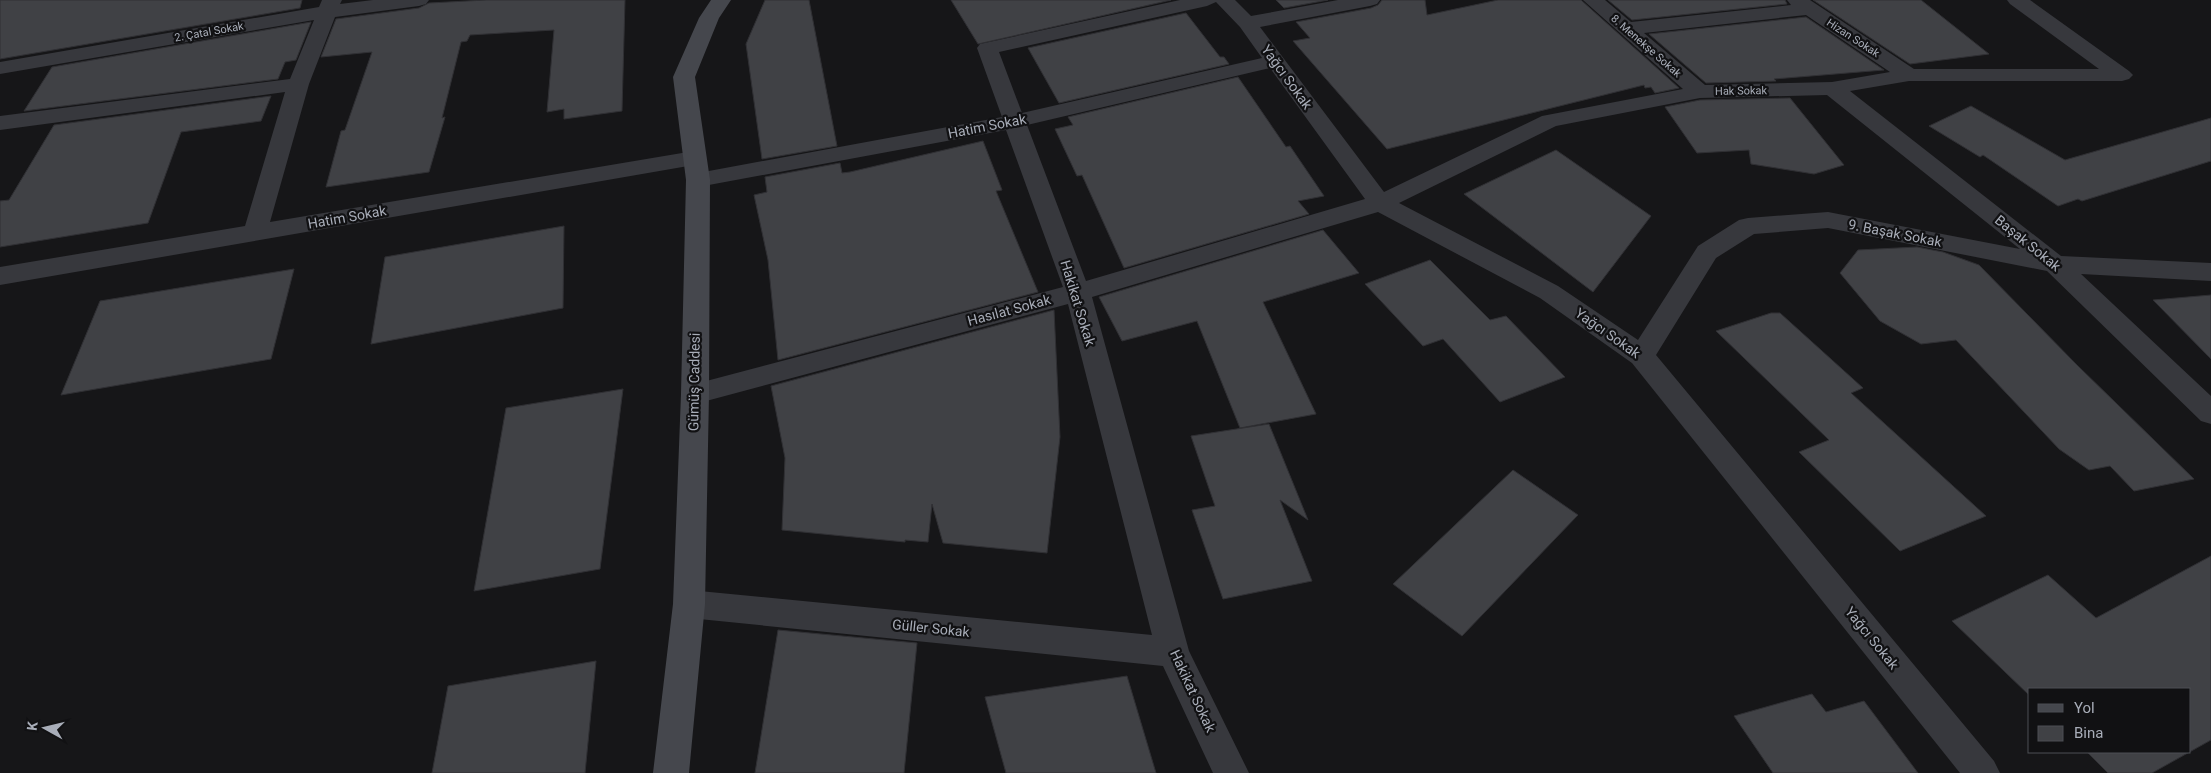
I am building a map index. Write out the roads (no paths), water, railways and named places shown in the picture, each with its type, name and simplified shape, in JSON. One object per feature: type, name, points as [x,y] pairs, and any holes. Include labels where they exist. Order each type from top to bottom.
[{"type":"street","name":"2. Çatal Sokak","points":[[0,68],[330,6],[419,0]]},
{"type":"street","name":"Gümüş Caddesi","points":[[671,773],[689,604],[695,394],[696,169],[684,77],[709,18],[721,0]]},
{"type":"street","name":"Hakikat Sokak","points":[[1207,0],[987,48],[1078,292],[1174,652],[1231,773]]},
{"type":"street","name":"Yağcı Sokak","points":[[1224,0],[1247,22],[1380,203],[1549,292],[1642,356],[1982,773]]},
{"type":"street","points":[[1247,22],[1370,0]]},
{"type":"street","name":"8. Menekşe Sokak","points":[[1593,0],[1700,92]]},
{"type":"street","name":"Hak Sokak","points":[[1380,203],[1550,121],[1700,92],[1832,88],[1909,75],[2122,74],[2017,0]]},
{"type":"street","points":[[1627,29],[1802,4]]},
{"type":"street","name":"Hizan Sokak","points":[[1802,4],[1909,75]]},
{"type":"street","points":[[255,233],[298,84],[330,6]]},
{"type":"street","name":"Hatim Sokak","points":[[0,276],[255,233],[1013,122],[1275,60]]},
{"type":"street","points":[[0,124],[298,84]]},
{"type":"street","name":"Başak Sokak","points":[[1832,88],[2055,264],[2211,414]]},
{"type":"street","name":"Hasılat Sokak","points":[[695,394],[1078,292],[1380,203]]},
{"type":"street","name":"9. Başak Sokak","points":[[1642,356],[1707,252],[1748,226],[1828,220],[2055,264],[2211,272]]},
{"type":"street","name":"Güller Sokak","points":[[689,604],[1174,652]]}]
